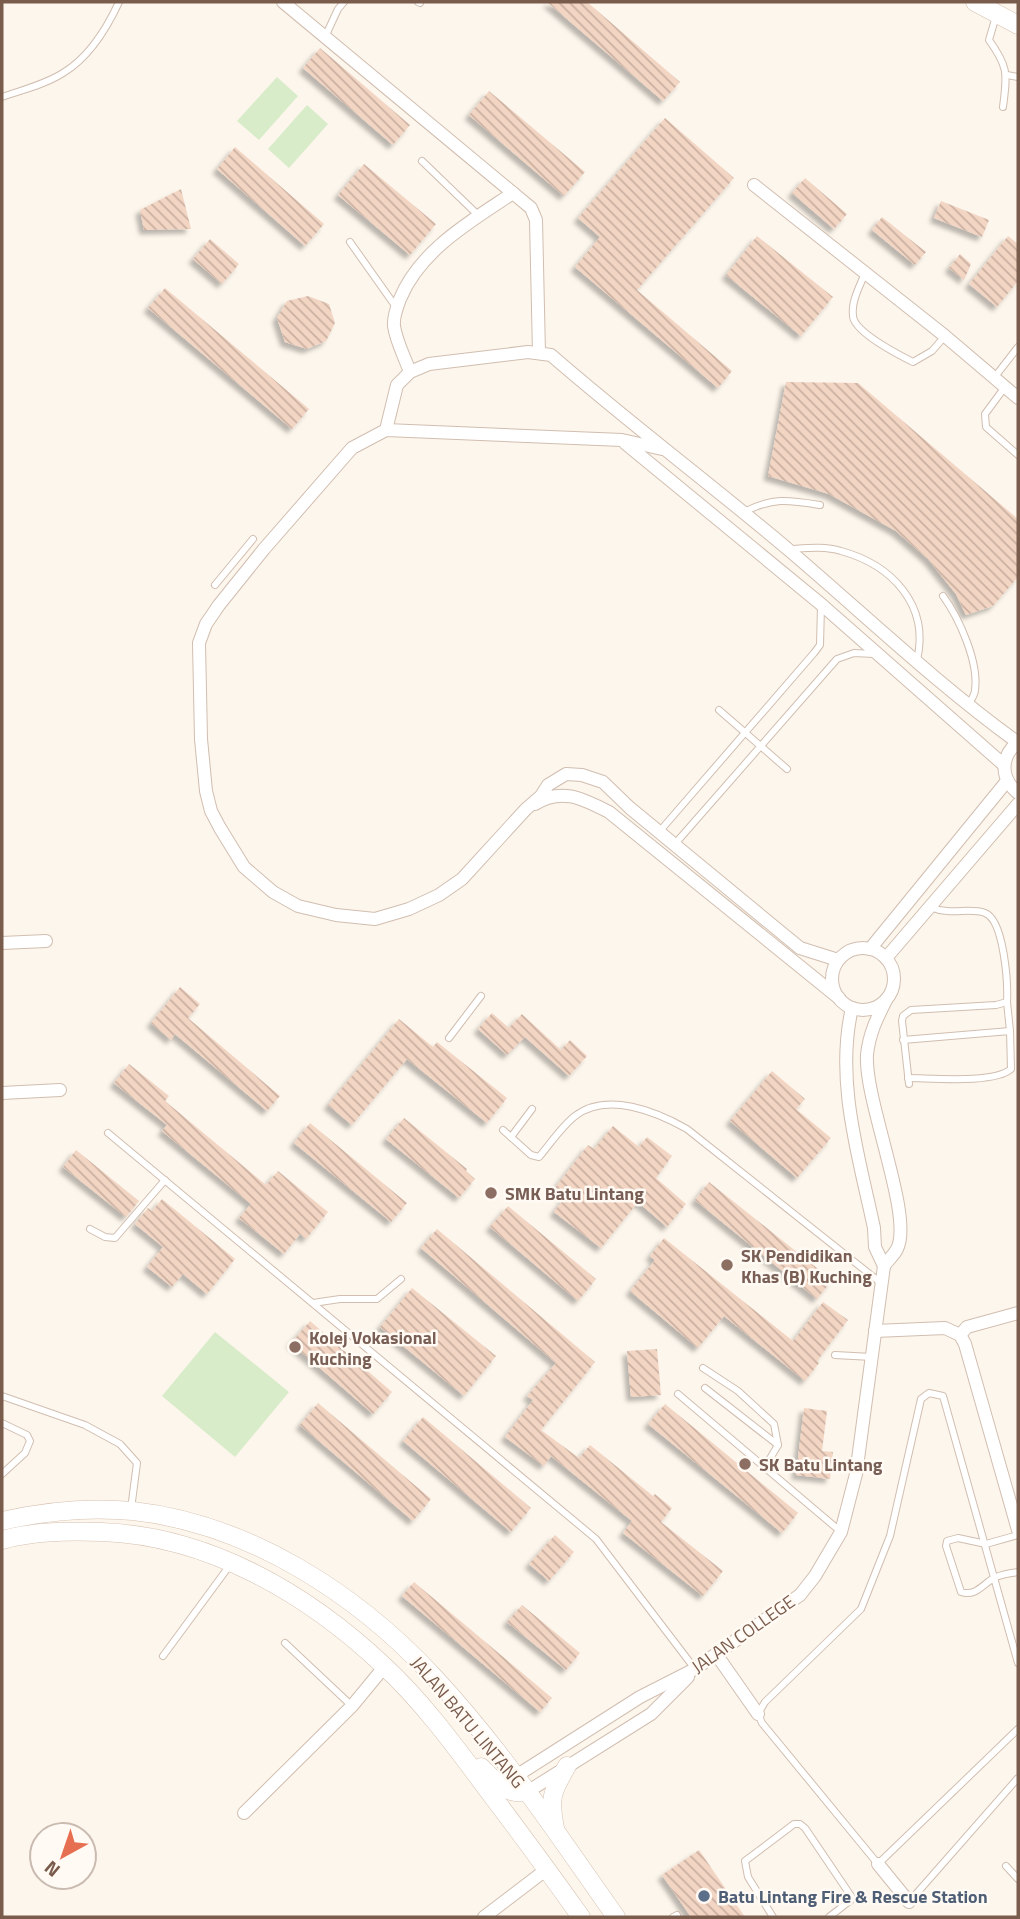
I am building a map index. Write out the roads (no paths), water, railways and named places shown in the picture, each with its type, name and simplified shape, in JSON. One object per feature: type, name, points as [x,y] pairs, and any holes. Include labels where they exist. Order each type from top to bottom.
[{"type":"main road","points":[[975,2],[1018,25]]},
{"type":"main road","name":"JALAN BATU LINTANG","points":[[2,1521],[38,1513],[80,1510],[131,1511],[160,1515],[212,1528],[268,1551],[316,1579],[355,1606],[434,1677],[555,1832],[616,1917]]},
{"type":"main road","name":"JALAN BATU LINTANG","points":[[2,1540],[41,1532],[123,1533],[166,1541],[231,1564],[287,1591],[327,1617],[385,1666],[448,1737],[580,1917]]},
{"type":"main road","points":[[448,1737],[517,1786],[513,1807],[531,1847]]},
{"type":"main road","points":[[555,1832],[551,1808],[552,1791],[567,1766]]},
{"type":"street","points":[[283,2],[531,208],[537,220],[539,353]]},
{"type":"street","points":[[754,186],[945,336],[1018,398]]},
{"type":"street","points":[[410,372],[394,326],[397,308],[406,285],[429,255],[453,233],[513,193]]},
{"type":"street","points":[[386,430],[397,385],[410,372],[429,365],[528,352],[551,355],[662,449],[789,550],[916,662],[1018,742],[1006,756],[1004,765],[1007,781],[1018,793]]},
{"type":"street","points":[[662,449],[622,440],[386,430],[352,447],[264,549],[206,624],[199,643],[201,739],[206,791],[211,811],[244,867],[273,892],[298,906],[336,915],[375,919],[409,909],[439,895],[462,879],[541,796],[548,785],[566,774],[582,775],[603,782],[674,845],[800,948],[838,960]]},
{"type":"street","points":[[622,440],[879,654],[1004,765]]},
{"type":"street","points":[[771,563],[778,554],[789,550]]},
{"type":"street","points":[[870,949],[1007,781]]},
{"type":"street","points":[[526,809],[543,799],[558,795],[576,796],[608,812],[852,1008],[870,1009],[887,1000]]},
{"type":"street","points":[[886,958],[1018,804]]},
{"type":"street","points":[[2,943],[46,941]]},
{"type":"street","points":[[839,998],[833,984],[834,968],[838,960],[852,950],[870,949],[886,958],[892,968],[892,990],[872,1026],[867,1056],[877,1123],[893,1178],[900,1227],[898,1247],[884,1266],[875,1247],[874,1228],[846,1086],[846,1035],[852,1008]]},
{"type":"street","points":[[2,1093],[60,1090]]},
{"type":"street","name":"JALAN COLLEGE","points":[[517,1786],[640,1697],[695,1669],[800,1595],[828,1557],[841,1532],[856,1474],[884,1266]]},
{"type":"street","points":[[960,1335],[967,1327],[1018,1312]]},
{"type":"street","points":[[875,1331],[945,1328],[960,1335],[965,1344],[1018,1533]]},
{"type":"street","points":[[716,1654],[758,1714]]},
{"type":"street","points":[[244,1812],[352,1706],[385,1666]]},
{"type":"street","points":[[517,1786],[567,1766],[651,1714],[695,1669]]},
{"type":"street","points":[[640,1697],[653,1702],[651,1714]]},
{"type":"street","points":[[878,1864],[909,1902]]},
{"type":"street","points":[[484,1917],[547,1869]]},
{"type":"lane","points":[[2,97],[64,73],[108,25],[120,2]]},
{"type":"lane","points":[[325,37],[344,2]]},
{"type":"lane","points":[[996,14],[989,40],[1003,62],[1007,75],[1003,107]]},
{"type":"lane","points":[[1007,75],[1018,77]]},
{"type":"lane","points":[[422,161],[479,215]]},
{"type":"lane","points":[[351,242],[397,308]]},
{"type":"lane","points":[[865,273],[855,299],[852,314],[854,322],[887,349],[914,362],[932,351],[945,336]]},
{"type":"lane","points":[[994,378],[1018,347]]},
{"type":"lane","points":[[1005,387],[985,415],[986,427],[1018,455]]},
{"type":"lane","points":[[743,512],[764,501],[796,501],[820,505]]},
{"type":"lane","points":[[215,585],[253,539]]},
{"type":"lane","points":[[789,550],[840,550],[887,573],[905,591],[918,622],[921,640],[916,662]]},
{"type":"lane","points":[[943,596],[957,615],[972,663],[975,693],[968,705]]},
{"type":"lane","points":[[659,832],[820,645],[821,605]]},
{"type":"lane","points":[[674,845],[837,659],[854,653],[879,654]]},
{"type":"lane","points":[[719,710],[787,769]]},
{"type":"lane","points":[[928,906],[944,912],[983,912],[992,916],[998,926],[1006,972],[1011,1069],[1004,1075],[991,1077],[908,1081],[903,1016],[911,1010],[1007,1002]]},
{"type":"lane","points":[[449,1038],[481,996]]},
{"type":"lane","points":[[903,1040],[1010,1031]]},
{"type":"lane","points":[[503,1130],[531,1155],[539,1157],[575,1116],[595,1106],[641,1108],[667,1118],[687,1129],[881,1283]]},
{"type":"lane","points":[[511,1137],[532,1108]]},
{"type":"lane","points":[[108,1133],[596,1539],[695,1669]]},
{"type":"lane","points":[[90,1229],[105,1237],[115,1238],[165,1181]]},
{"type":"lane","points":[[313,1303],[340,1299],[377,1299],[401,1279]]},
{"type":"lane","points":[[835,1355],[872,1357]]},
{"type":"lane","points":[[703,1368],[738,1391],[774,1424],[778,1445],[765,1467]]},
{"type":"lane","points":[[705,1388],[778,1445]]},
{"type":"lane","points":[[1018,1663],[943,1396],[929,1392],[921,1399],[890,1536],[861,1609],[765,1702],[758,1714],[762,1723],[878,1864],[1018,1729]]},
{"type":"lane","points":[[678,1395],[841,1532]]},
{"type":"lane","points":[[2,1396],[85,1424],[120,1444],[137,1464],[131,1511]]},
{"type":"lane","points":[[2,1423],[27,1435],[30,1441],[26,1453],[2,1474]]},
{"type":"lane","points":[[1018,1533],[986,1544],[958,1538],[947,1541],[946,1546],[961,1592],[968,1594],[978,1591],[995,1577],[1018,1572]]},
{"type":"lane","points":[[163,1656],[231,1564]]},
{"type":"lane","points":[[285,1643],[352,1706]]},
{"type":"lane","points":[[909,1902],[1018,1779]]},
{"type":"lane","points":[[773,1917],[748,1877],[745,1861],[794,1824],[800,1824],[806,1829],[851,1896],[851,1900],[829,1917]]},
{"type":"lane","points":[[1006,1866],[1018,1880]]},
{"type":"place","name":"SMK Batu Lintang","points":[[491,1193]]},
{"type":"place","name":"SK Pendidikan Khas (B) Kuching","points":[[727,1265]]},
{"type":"place","name":"Kolej Vokasional Kuching","points":[[295,1347]]},
{"type":"place","name":"SK Batu Lintang","points":[[745,1464]]},
{"type":"place","name":"Batu Lintang Fire & Rescue Station","points":[[704,1896]]}]
